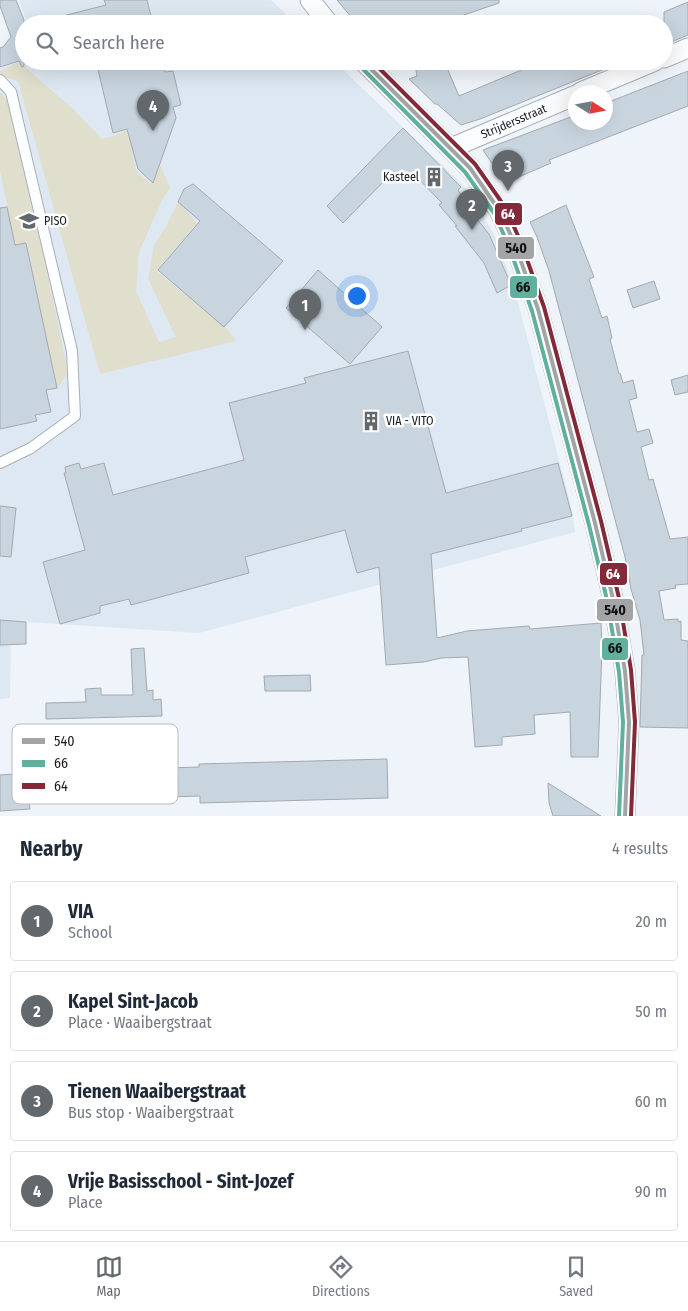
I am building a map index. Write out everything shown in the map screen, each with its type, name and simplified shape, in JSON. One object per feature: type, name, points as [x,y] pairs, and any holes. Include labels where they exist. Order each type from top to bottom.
[{"type":"street","points":[[310,0],[322,15]]},
{"type":"street","points":[[673,54],[688,48]]},
{"type":"street","points":[[372,70],[470,168],[498,210],[514,242],[538,309],[595,523],[613,599],[625,671],[629,722],[625,816]]},
{"type":"street","points":[[597,85],[633,70]]},
{"type":"street","name":"Strijdersstraat","points":[[451,148],[568,98]]},
{"type":"lane","points":[[0,80],[12,92],[72,351],[76,416],[31,448],[0,463]]},
{"type":"shaded area","points":[[19,0],[271,0],[287,15],[24,15]]},
{"type":"shaded area","points":[[15,62],[15,70],[343,70],[464,186],[494,234],[514,287],[572,510],[575,532],[199,633],[11,621],[10,698],[0,699],[0,68]]},
{"type":"green space","points":[[15,64],[15,70],[28,70],[73,109],[102,139],[114,136],[128,129],[136,171],[151,184],[160,164],[170,188],[163,198],[139,252],[136,291],[159,342],[176,337],[148,279],[154,245],[167,225],[178,202],[197,223],[156,271],[225,327],[236,341],[100,374],[18,81],[0,76],[0,71]]},
{"type":"green space","points":[[0,92],[7,100],[46,266],[68,373],[57,389],[27,243],[15,245],[0,170]]},
{"type":"building","points":[[0,0],[16,0],[22,15],[15,15],[15,62],[0,67],[0,48],[11,37],[0,6]]},
{"type":"building","points":[[104,0],[147,0],[151,15],[67,15],[106,5]]},
{"type":"building","points":[[337,0],[499,0],[499,3],[464,15],[350,15]]},
{"type":"building","points":[[688,2],[688,35],[673,41],[673,15],[664,15],[664,12]]},
{"type":"building","points":[[98,70],[173,71],[181,105],[173,107],[176,118],[153,183],[138,169],[127,129],[113,133]]},
{"type":"building","points":[[416,70],[448,70],[459,96],[521,70],[602,70],[461,125],[409,79],[417,76]]},
{"type":"building","points":[[688,71],[688,106],[549,160],[551,163],[505,183],[483,150],[568,118],[568,130],[613,130],[613,100]]},
{"type":"building","name":"Kasteel","points":[[403,128],[461,187],[458,190],[473,214],[489,234],[511,285],[497,293],[484,263],[439,205],[442,203],[413,173],[401,174],[393,172],[343,223],[327,206]]},
{"type":"building","points":[[193,184],[283,261],[224,327],[158,270],[200,221],[178,202],[184,189]]},
{"type":"building","points":[[566,205],[594,277],[589,279],[602,318],[607,316],[612,338],[610,339],[619,374],[623,383],[633,380],[637,398],[629,400],[637,432],[649,429],[653,443],[641,447],[649,480],[653,479],[670,539],[688,537],[688,584],[675,585],[676,588],[659,591],[664,620],[678,619],[678,622],[681,621],[681,640],[688,641],[688,728],[640,727],[642,655],[644,655],[640,620],[549,271],[530,222]]},
{"type":"building","name":"PISO","points":[[7,207],[15,245],[26,243],[57,388],[46,390],[51,412],[35,415],[37,421],[0,429],[0,208]]},
{"type":"building","points":[[318,270],[382,327],[350,364],[286,308]]},
{"type":"building","points":[[654,281],[660,299],[633,308],[627,290]]},
{"type":"building","points":[[408,351],[446,493],[558,463],[572,516],[431,554],[437,638],[467,631],[529,626],[530,629],[601,623],[602,649],[598,757],[571,757],[570,712],[534,715],[535,734],[502,737],[502,745],[475,747],[468,657],[441,658],[424,662],[386,665],[379,567],[357,573],[345,530],[245,557],[249,573],[131,605],[129,599],[100,606],[100,613],[60,624],[43,562],[85,550],[64,473],[66,473],[65,467],[79,463],[81,469],[104,463],[113,495],[244,460],[229,403],[306,383],[304,378]]},
{"type":"building","points":[[688,375],[688,392],[675,395],[671,380]]},
{"type":"building","points":[[0,506],[16,508],[11,557],[0,556]]},
{"type":"building","points":[[0,620],[26,622],[26,644],[0,645]]},
{"type":"building","points":[[144,648],[147,691],[153,690],[153,700],[161,699],[162,716],[46,719],[46,703],[86,702],[85,689],[101,688],[101,695],[133,695],[131,649]]},
{"type":"building","points":[[310,675],[311,691],[265,691],[264,676]]},
{"type":"building","points":[[387,759],[388,798],[200,803],[200,796],[178,797],[178,768],[199,767],[199,764]]},
{"type":"building","points":[[12,774],[12,804],[29,804],[30,809],[0,811],[0,775]]},
{"type":"building","points":[[548,783],[601,816],[553,816],[549,803]]},
{"type":"transit line","name":"66","points":[[364,70],[465,172],[494,213],[508,244],[532,311],[607,600],[619,672],[623,722],[619,816]]},
{"type":"transit line","name":"540","points":[[372,70],[470,168],[499,210],[514,242],[538,309],[595,523],[613,599],[625,671],[629,722],[625,816]]},
{"type":"transit line","name":"64","points":[[381,70],[475,164],[505,207],[520,240],[544,307],[601,521],[619,598],[631,670],[635,722],[631,816]]},
{"type":"place","name":"Vrije Basisschool - Sint-Jozef","points":[[153,131]]},
{"type":"place","name":"Kasteel","points":[[434,177]]},
{"type":"place","name":"Tienen Waaibergstraat","points":[[508,191]]},
{"type":"place","name":"PISO","points":[[29,221]]},
{"type":"place","name":"Kapel Sint-Jacob","points":[[472,230]]},
{"type":"place","name":"VIA","points":[[305,330]]},
{"type":"place","name":"VIA - VITO","points":[[371,421]]}]
